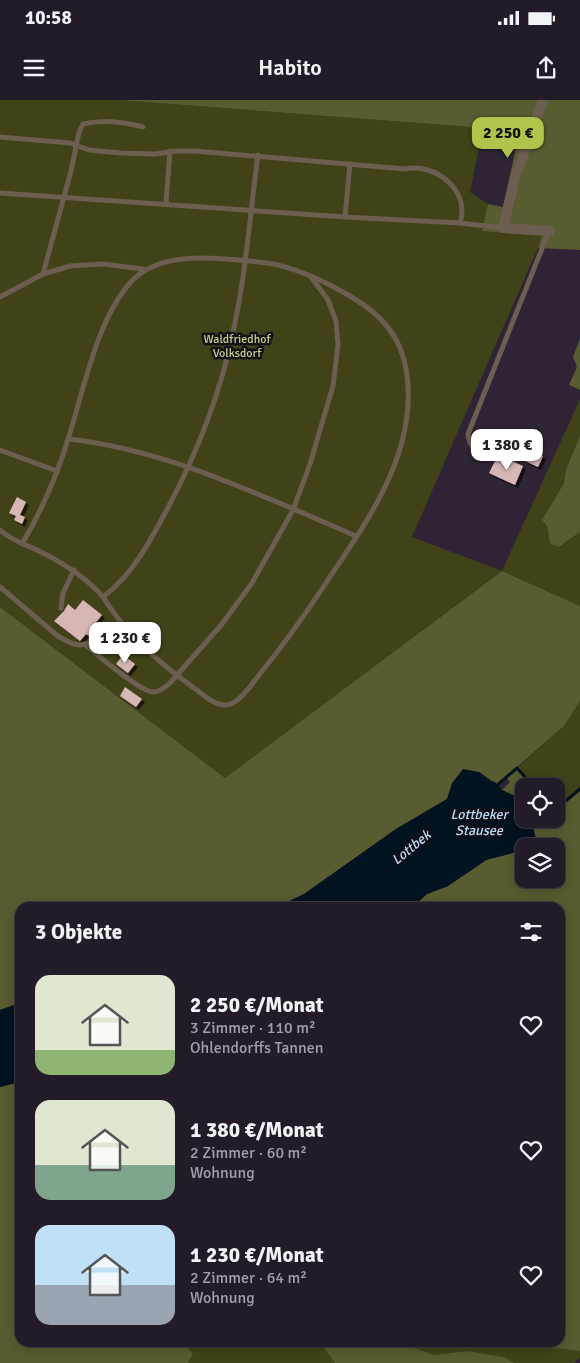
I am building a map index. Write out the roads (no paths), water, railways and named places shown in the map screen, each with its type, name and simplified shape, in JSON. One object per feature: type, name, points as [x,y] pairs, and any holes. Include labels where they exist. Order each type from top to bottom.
[{"type":"street","points":[[543,100],[515,178],[503,228],[550,231]]},
{"type":"lane","points":[[43,274],[83,124],[96,120],[118,121],[143,126]]},
{"type":"lane","points":[[0,137],[70,143],[89,150],[122,153],[156,154],[185,151],[258,155],[405,169],[422,167],[433,171],[450,183],[457,193],[462,204],[463,215],[460,223]]},
{"type":"lane","points":[[166,203],[170,152]]},
{"type":"lane","points":[[103,597],[117,587],[137,561],[161,520],[188,468],[210,414],[234,331],[258,155]]},
{"type":"lane","points":[[345,217],[350,164]]},
{"type":"lane","points":[[0,193],[460,223],[503,228]]},
{"type":"lane","points":[[508,460],[473,446],[468,434],[550,231]]},
{"type":"lane","points":[[0,530],[22,544],[84,577],[103,597],[144,649],[212,701],[221,705],[233,703],[239,699],[263,671],[301,620],[356,536],[382,492],[398,456],[406,426],[409,400],[408,378],[402,352],[387,324],[373,310],[330,284],[274,263],[220,258],[176,260],[143,269],[116,302],[106,324],[95,350],[57,471],[22,544]]},
{"type":"lane","points":[[0,297],[43,274],[70,266],[93,264],[118,265],[143,269]]},
{"type":"lane","points":[[86,644],[137,685],[151,692],[156,692],[165,688],[222,624],[252,583],[293,510],[310,464],[333,386],[338,345],[336,321],[328,300],[311,277]]},
{"type":"lane","points":[[68,439],[138,453],[188,468],[252,492],[356,536]]},
{"type":"lane","points":[[0,450],[57,471]]},
{"type":"lane","points":[[61,608],[63,592],[74,570]]},
{"type":"lane","points":[[0,587],[59,637],[73,644],[86,644],[91,641],[104,625]]},
{"type":"water","name":"Lottbeker Stausee","points":[[463,769],[479,772],[495,782],[502,790],[515,796],[515,828],[533,828],[536,838],[515,838],[515,852],[486,860],[448,886],[427,894],[418,902],[287,902],[304,894],[396,829],[447,799],[452,783]]},
{"type":"water","points":[[15,1005],[15,1083],[0,1087],[0,1010]]},
{"type":"waterway","name":"Lottbek","points":[[494,788],[517,768],[526,778]]},
{"type":"waterway","name":"Lottbek","points":[[565,802],[580,789]]},
{"type":"park label","name":"Waldfriedhof Volksdorf","points":[[237,346]]}]
